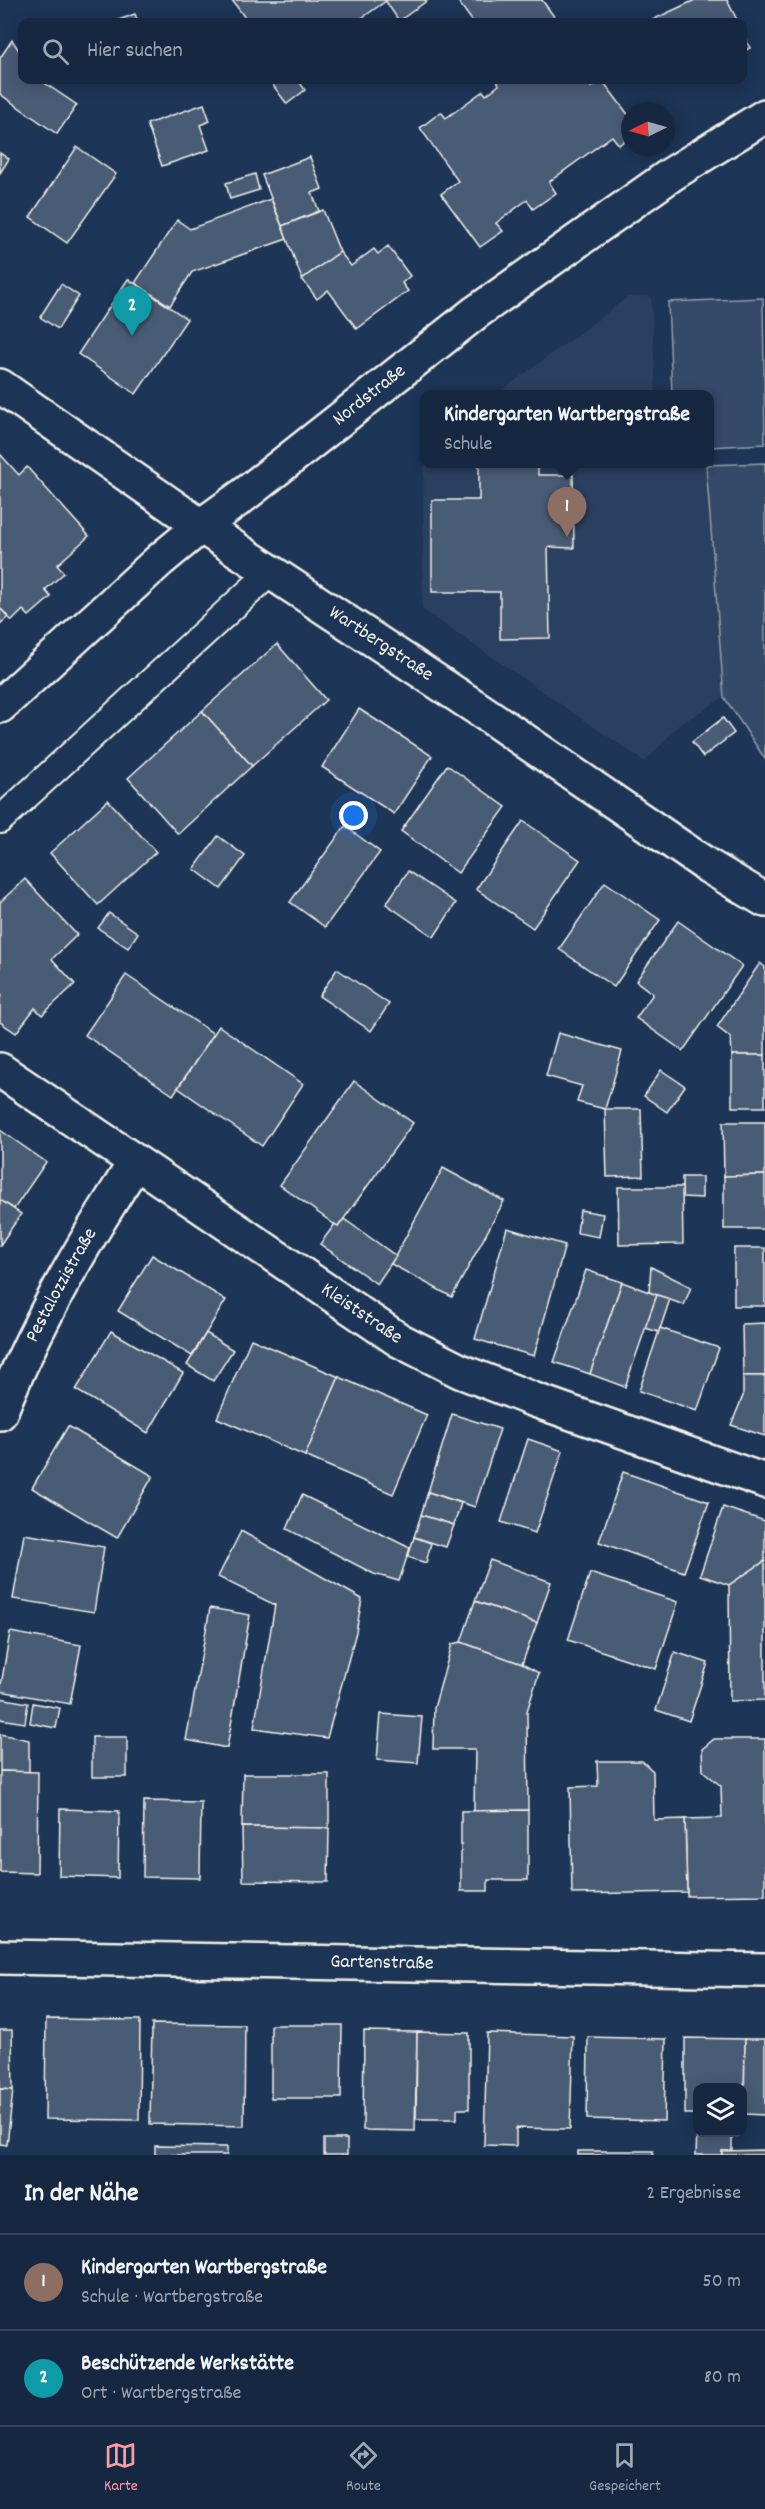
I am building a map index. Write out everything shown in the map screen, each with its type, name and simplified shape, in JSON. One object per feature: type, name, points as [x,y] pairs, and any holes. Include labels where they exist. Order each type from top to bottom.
[{"type":"street","name":"Nordstraße","points":[[0,706],[201,525],[244,495],[475,313],[672,174],[765,116]]},
{"type":"street","name":"Wartbergstraße","points":[[0,386],[201,525],[708,866],[765,900]]},
{"type":"street","name":"Kleiststraße","points":[[0,1070],[399,1340],[460,1371],[526,1397],[765,1481]]},
{"type":"street","name":"Pestalozzistraße","points":[[0,1413],[18,1368],[97,1221],[135,1163]]},
{"type":"street","name":"Gartenstraße","points":[[0,1957],[765,1970]]},
{"type":"lane","points":[[0,820],[272,571]]},
{"type":"shaded area","points":[[651,296],[656,390],[502,390],[628,297]]},
{"type":"shaded area","points":[[763,298],[765,444],[714,447],[714,390],[672,390],[668,302]]},
{"type":"shaded area","points":[[765,463],[765,759],[724,697],[706,468],[714,468],[714,465]]},
{"type":"shaded area","points":[[424,468],[706,468],[724,697],[679,725],[645,762],[422,609]]},
{"type":"building","points":[[232,0],[386,1],[362,18],[245,18]]},
{"type":"building","points":[[385,0],[428,0],[403,18],[397,18]]},
{"type":"building","points":[[457,0],[542,0],[555,18],[470,18]]},
{"type":"building","points":[[695,0],[727,0],[736,18],[657,18]]},
{"type":"building","points":[[135,14],[136,18],[124,18]]},
{"type":"building","points":[[12,40],[18,49],[18,84],[46,84],[77,105],[57,134],[0,94],[0,58]]},
{"type":"building","points":[[272,84],[301,84],[305,90],[287,104]]},
{"type":"building","points":[[499,84],[589,84],[591,87],[596,84],[605,84],[621,105],[621,143],[619,145],[612,136],[549,182],[556,193],[533,209],[527,200],[496,223],[503,231],[480,247],[441,194],[458,181],[420,128],[441,112],[446,118],[483,91],[486,95]]},
{"type":"building","points":[[204,104],[210,121],[200,125],[209,150],[162,166],[147,124]]},
{"type":"building","points":[[77,147],[116,174],[67,243],[30,217]]},
{"type":"building","points":[[0,153],[9,159],[0,173]]},
{"type":"building","points":[[310,157],[322,189],[312,193],[319,211],[282,226],[262,175]]},
{"type":"building","points":[[255,174],[259,190],[230,199],[226,183]]},
{"type":"building","points":[[271,199],[287,239],[192,272],[170,306],[135,283],[177,220],[190,229]]},
{"type":"building","points":[[323,210],[340,252],[302,279],[282,226]]},
{"type":"building","points":[[388,246],[410,276],[402,283],[408,291],[357,329],[328,290],[317,299],[302,279],[340,252],[351,266],[374,249],[378,254]]},
{"type":"building","points":[[128,279],[187,319],[136,394],[78,354]]},
{"type":"building","points":[[61,284],[79,296],[58,329],[40,317]]},
{"type":"building","points":[[0,454],[19,475],[27,467],[89,536],[57,565],[64,573],[45,590],[51,597],[29,616],[23,610],[12,621],[0,608]]},
{"type":"building","points":[[479,468],[538,468],[538,475],[573,475],[574,548],[548,547],[550,638],[500,639],[500,592],[432,592],[432,500],[479,500]]},
{"type":"building","points":[[0,608],[8,617],[0,624]]},
{"type":"building","points":[[277,644],[326,700],[252,766],[202,711]]},
{"type":"building","points":[[359,709],[432,756],[394,814],[322,767]]},
{"type":"building","points":[[202,711],[252,766],[178,834],[128,778]]},
{"type":"building","points":[[723,718],[734,733],[703,757],[692,742]]},
{"type":"building","points":[[447,765],[506,807],[458,873],[401,831]]},
{"type":"building","points":[[108,800],[156,852],[98,905],[50,853]]},
{"type":"building","points":[[523,821],[580,860],[533,928],[476,889]]},
{"type":"building","points":[[345,826],[380,852],[325,927],[290,902]]},
{"type":"building","points":[[218,836],[245,856],[221,889],[194,869]]},
{"type":"building","points":[[408,871],[456,903],[434,937],[386,904]]},
{"type":"building","points":[[25,879],[77,935],[52,959],[75,984],[42,1015],[35,1008],[16,1033],[0,1022],[0,998],[2,996],[0,993],[0,902]]},
{"type":"building","points":[[605,882],[660,920],[614,987],[559,949]]},
{"type":"building","points":[[109,913],[138,933],[128,948],[98,928]]},
{"type":"building","points":[[678,921],[742,966],[683,1051],[636,1018],[653,994],[636,981]]},
{"type":"building","points":[[760,963],[765,967],[765,1055],[732,1055],[731,1038],[717,1027]]},
{"type":"building","points":[[337,969],[389,1004],[371,1031],[319,996]]},
{"type":"building","points":[[126,975],[214,1034],[173,1095],[85,1035]]},
{"type":"building","points":[[219,1026],[303,1084],[262,1146],[178,1088]]},
{"type":"building","points":[[558,1033],[622,1051],[605,1109],[577,1102],[582,1086],[546,1076]]},
{"type":"building","points":[[732,1055],[765,1055],[765,1107],[732,1107]]},
{"type":"building","points":[[661,1070],[685,1086],[667,1112],[644,1096]]},
{"type":"building","points":[[354,1081],[413,1123],[338,1227],[280,1185]]},
{"type":"building","points":[[605,1109],[641,1109],[643,1176],[607,1177]]},
{"type":"building","points":[[723,1122],[765,1122],[765,1175],[724,1176]]},
{"type":"building","points":[[0,1130],[46,1162],[14,1209],[0,1200]]},
{"type":"building","points":[[443,1168],[504,1201],[452,1297],[391,1264]]},
{"type":"building","points":[[765,1175],[765,1229],[724,1229],[724,1176]]},
{"type":"building","points":[[682,1177],[702,1177],[702,1198],[682,1197]]},
{"type":"building","points":[[618,1187],[682,1187],[683,1244],[619,1245]]},
{"type":"building","points":[[0,1200],[21,1214],[0,1245]]},
{"type":"building","points":[[580,1210],[603,1214],[599,1237],[577,1233]]},
{"type":"building","points":[[344,1219],[396,1256],[377,1284],[320,1244],[335,1224],[338,1227]]},
{"type":"building","points":[[507,1228],[565,1245],[534,1356],[475,1339]]},
{"type":"building","points":[[734,1248],[765,1248],[765,1306],[734,1306]]},
{"type":"building","points":[[152,1255],[226,1300],[192,1356],[118,1311]]},
{"type":"building","points":[[651,1267],[691,1287],[684,1305],[649,1292]]},
{"type":"building","points":[[586,1270],[622,1282],[590,1374],[554,1362]]},
{"type":"building","points":[[622,1282],[657,1295],[625,1387],[590,1374]]},
{"type":"building","points":[[657,1295],[670,1299],[659,1332],[645,1328]]},
{"type":"building","points":[[765,1323],[765,1376],[743,1376],[742,1324]]},
{"type":"building","points":[[660,1328],[719,1348],[697,1411],[639,1391]]},
{"type":"building","points":[[111,1331],[183,1373],[148,1433],[76,1390]]},
{"type":"building","points":[[206,1333],[233,1350],[213,1381],[187,1365]]},
{"type":"building","points":[[251,1339],[339,1377],[305,1456],[217,1418]]},
{"type":"building","points":[[743,1376],[765,1376],[765,1436],[731,1425],[743,1396]]},
{"type":"building","points":[[339,1377],[427,1415],[393,1494],[305,1456]]},
{"type":"building","points":[[452,1414],[500,1429],[475,1507],[428,1492]]},
{"type":"building","points":[[68,1426],[153,1476],[117,1538],[32,1488]]},
{"type":"building","points":[[528,1439],[563,1451],[535,1533],[501,1522]]},
{"type":"building","points":[[623,1472],[709,1502],[684,1572],[599,1542]]},
{"type":"building","points":[[428,1492],[461,1503],[454,1525],[421,1515]]},
{"type":"building","points":[[302,1495],[410,1548],[399,1581],[374,1574],[287,1529]]},
{"type":"building","points":[[723,1507],[765,1521],[765,1561],[729,1585],[700,1575]]},
{"type":"building","points":[[421,1515],[454,1525],[446,1547],[414,1537]]},
{"type":"building","points":[[241,1531],[362,1599],[356,1632],[327,1738],[254,1728],[275,1605],[218,1577]]},
{"type":"building","points":[[24,1534],[104,1547],[94,1612],[13,1599]]},
{"type":"building","points":[[414,1537],[431,1543],[426,1563],[408,1557]]},
{"type":"building","points":[[490,1560],[551,1582],[537,1623],[475,1601]]},
{"type":"building","points":[[765,1561],[765,1700],[730,1701],[729,1585]]},
{"type":"building","points":[[590,1573],[678,1602],[656,1669],[568,1640]]},
{"type":"building","points":[[475,1601],[537,1623],[522,1664],[461,1642]]},
{"type":"building","points":[[210,1608],[250,1615],[227,1748],[186,1740]]},
{"type":"building","points":[[10,1632],[81,1645],[70,1704],[0,1691]]},
{"type":"building","points":[[461,1642],[522,1664],[539,1673],[527,1711],[528,1810],[474,1811],[475,1749],[433,1749],[434,1708],[452,1644]]},
{"type":"building","points":[[675,1652],[708,1663],[689,1721],[656,1710]]},
{"type":"building","points":[[0,1698],[28,1703],[25,1723],[0,1719]]},
{"type":"building","points":[[33,1703],[60,1708],[56,1728],[30,1723]]},
{"type":"building","points":[[381,1714],[422,1717],[418,1763],[377,1760]]},
{"type":"building","points":[[0,1734],[29,1740],[29,1772],[0,1771]]},
{"type":"building","points":[[92,1737],[127,1737],[127,1777],[92,1777]]},
{"type":"building","points":[[714,1739],[765,1739],[765,1895],[687,1896],[685,1819],[722,1818],[721,1786],[703,1771],[702,1749]]},
{"type":"building","points":[[597,1761],[642,1761],[653,1771],[654,1820],[685,1819],[687,1892],[572,1894],[570,1787],[598,1786]]},
{"type":"building","points":[[0,1771],[38,1772],[37,1873],[0,1872]]},
{"type":"building","points":[[243,1774],[329,1774],[329,1828],[242,1827]]},
{"type":"building","points":[[144,1801],[201,1802],[200,1878],[143,1877]]},
{"type":"building","points":[[60,1809],[119,1811],[118,1878],[59,1876]]},
{"type":"building","points":[[528,1810],[528,1880],[488,1880],[488,1891],[461,1891],[461,1811]]},
{"type":"building","points":[[242,1827],[329,1828],[328,1882],[243,1881]]},
{"type":"building","points":[[46,2019],[140,2020],[139,2120],[45,2119]]},
{"type":"building","points":[[152,2024],[245,2025],[244,2126],[150,2124]]},
{"type":"building","points":[[271,2025],[342,2025],[341,2098],[271,2098]]},
{"type":"building","points":[[0,2030],[12,2030],[13,2090],[0,2089]]},
{"type":"building","points":[[364,2031],[417,2032],[415,2131],[363,2130]]},
{"type":"building","points":[[417,2032],[469,2033],[469,2109],[457,2109],[457,2119],[416,2119]]},
{"type":"building","points":[[487,2033],[573,2036],[570,2129],[516,2128],[516,2146],[484,2145]]},
{"type":"building","points":[[588,2037],[666,2039],[664,2121],[587,2119]]},
{"type":"building","points":[[685,2038],[745,2039],[744,2083],[693,2083],[693,2114],[685,2114]]},
{"type":"building","points":[[745,2039],[765,2039],[765,2115],[747,2114],[747,2083],[744,2083]]},
{"type":"building","points":[[0,2089],[13,2090],[7,2145],[0,2144]]},
{"type":"building","points":[[697,2137],[732,2137],[732,2151],[722,2151],[722,2155],[696,2155]]},
{"type":"building","points":[[324,2139],[347,2139],[347,2155],[324,2155]]},
{"type":"building","points":[[155,2146],[227,2147],[227,2155],[155,2155]]},
{"type":"building","points":[[765,2150],[765,2155],[722,2155],[722,2151]]},
{"type":"building","points":[[578,2151],[653,2151],[653,2155],[578,2155]]},
{"type":"place","name":"Beschützende Werkstätte","points":[[132,336]]},
{"type":"place","name":"Kindergarten Wartbergstraße","points":[[567,537]]}]
